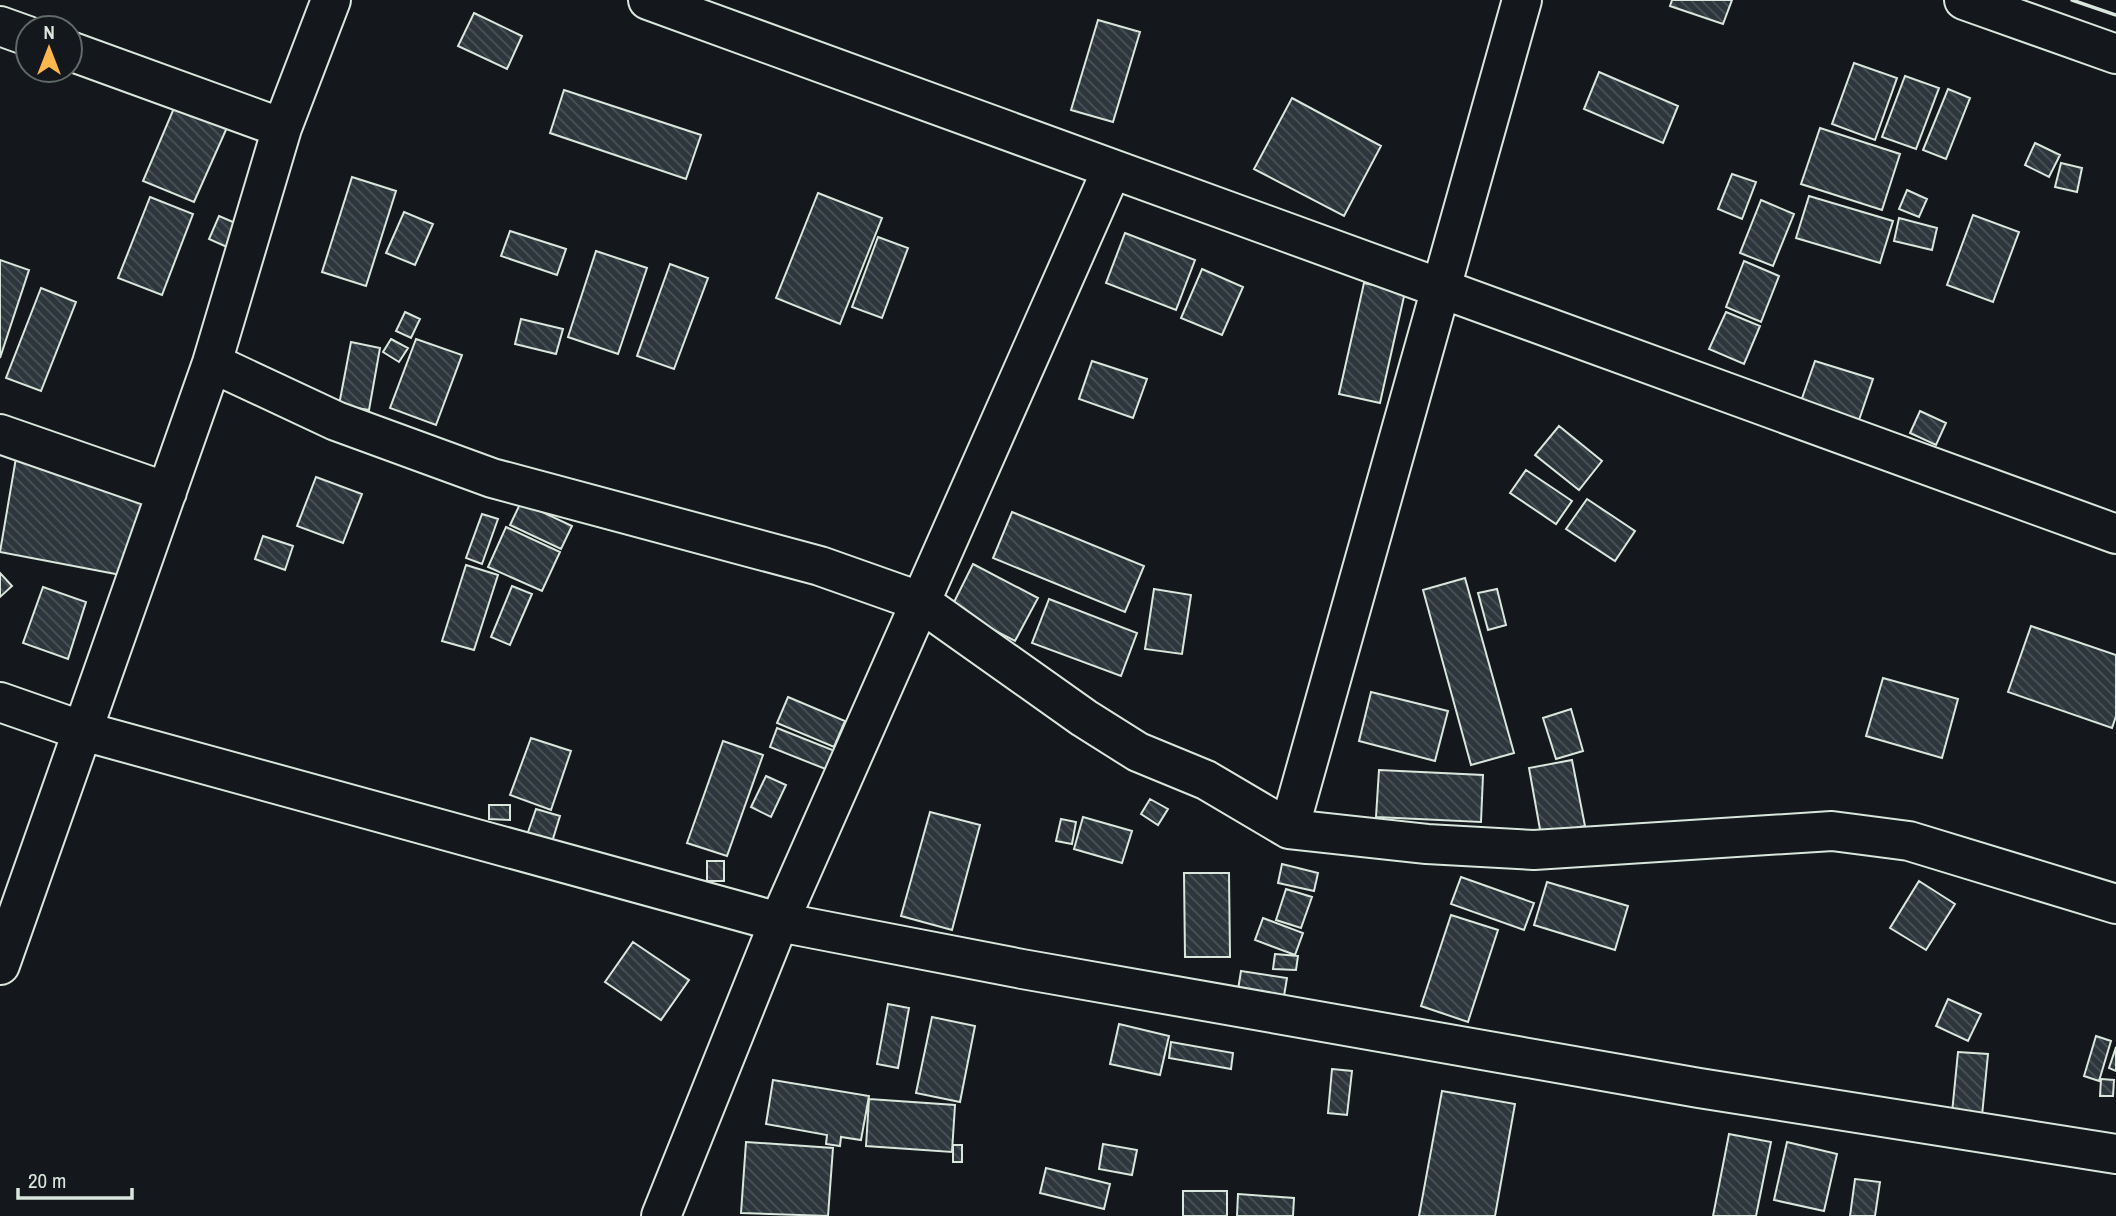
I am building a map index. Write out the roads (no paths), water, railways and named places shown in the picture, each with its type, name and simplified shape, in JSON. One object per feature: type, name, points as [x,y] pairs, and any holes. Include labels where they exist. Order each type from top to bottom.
[{"type":"street","points":[[0,965],[212,363],[282,128],[331,0]]},
{"type":"street","points":[[648,0],[2116,534]]},
{"type":"street","points":[[1289,829],[1522,0]]},
{"type":"street","points":[[1964,0],[2116,54]]},
{"type":"street","points":[[84,56],[282,128]]},
{"type":"street","points":[[661,1216],[779,922],[1112,169]]},
{"type":"street","points":[[212,363],[336,421],[492,478],[820,566],[919,601],[1084,718],[1138,752],[1206,780],[1289,829],[1427,844],[1534,850],[1832,831],[1909,841],[2116,904]]},
{"type":"street","points":[[0,434],[167,492]]},
{"type":"street","points":[[0,702],[83,731],[779,922],[1036,972],[1699,1088],[2116,1154]]}]
